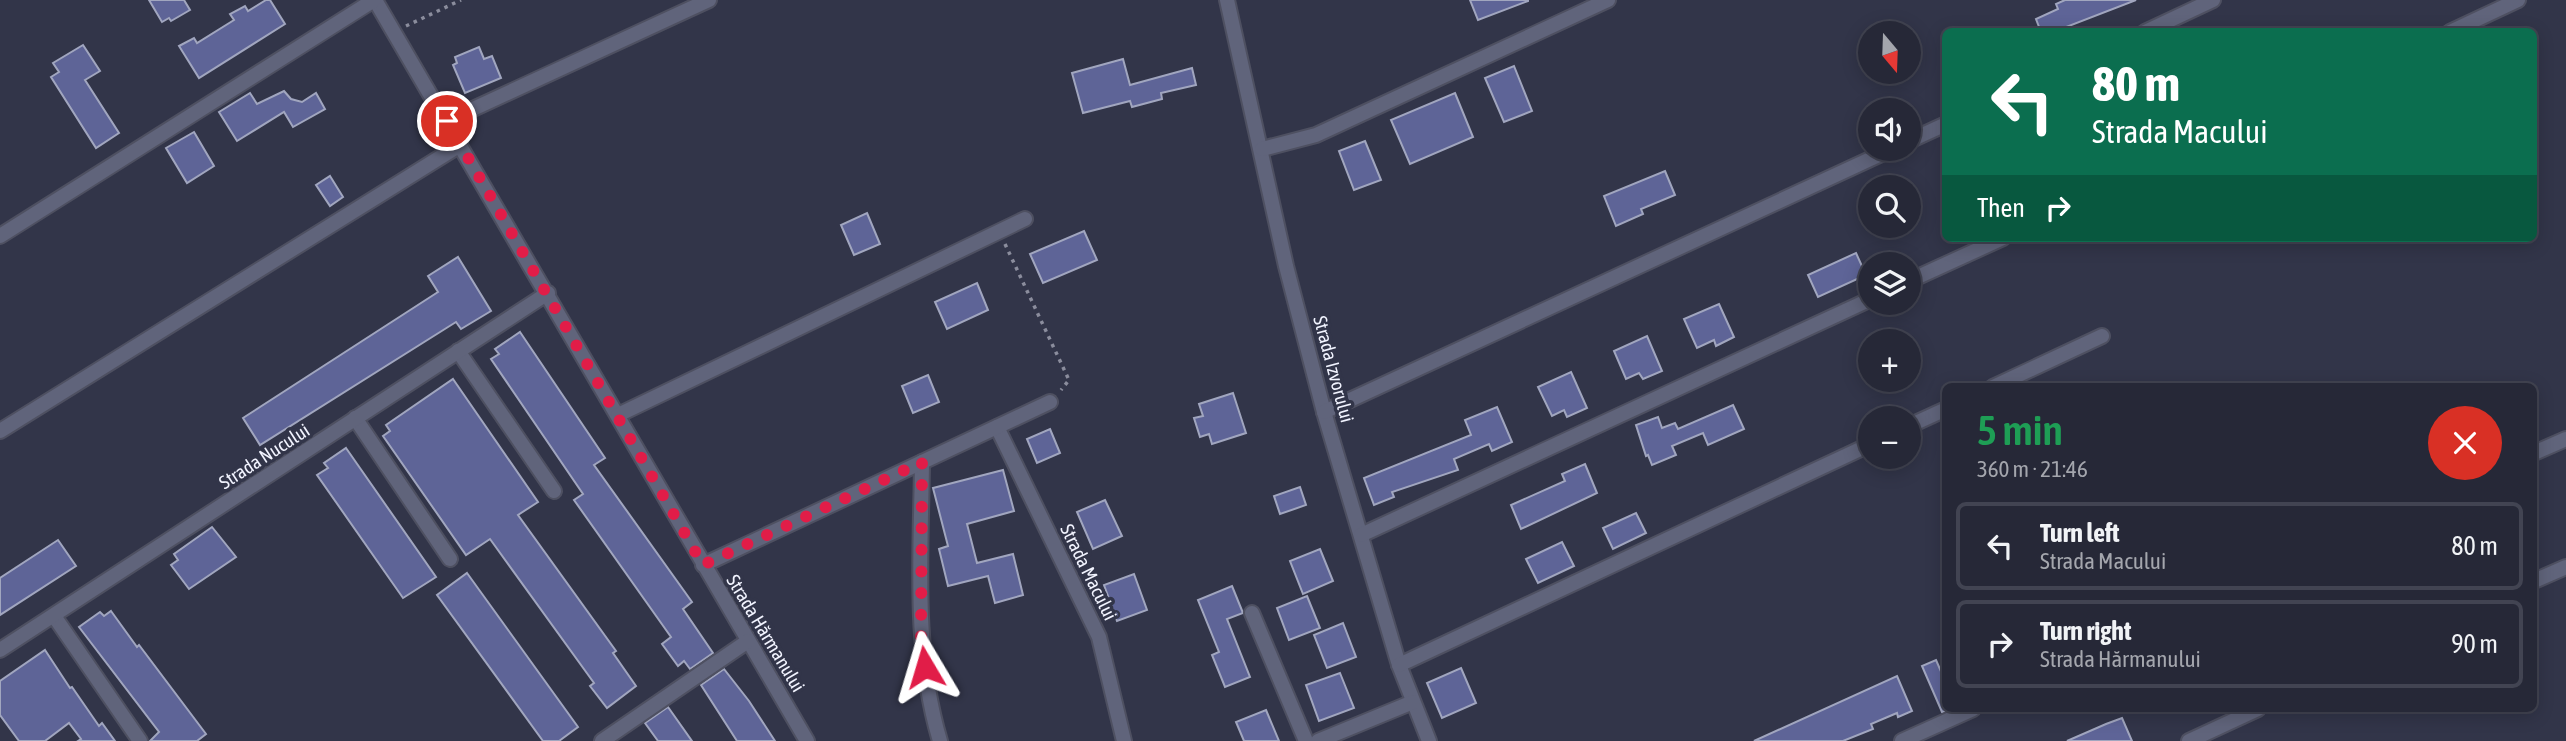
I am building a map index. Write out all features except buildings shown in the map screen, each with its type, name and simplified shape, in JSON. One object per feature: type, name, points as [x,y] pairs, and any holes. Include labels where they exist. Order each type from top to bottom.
[{"type":"street","name":"Strada Hărmanului","points":[[375,0],[807,741]]},
{"type":"street","points":[[0,236],[375,0]]},
{"type":"street","points":[[447,121],[709,0]]},
{"type":"street","name":"Strada Izvorului","points":[[1227,0],[1286,266],[1325,412],[1399,665],[1429,741]]},
{"type":"street","points":[[1262,149],[1316,135],[1608,0]]},
{"type":"street","points":[[2154,28],[2213,0]]},
{"type":"street","points":[[2458,28],[2518,0]]},
{"type":"street","points":[[1921,135],[1942,126]]},
{"type":"street","points":[[0,431],[460,145]]},
{"type":"street","points":[[1325,412],[1866,161]]},
{"type":"street","points":[[618,415],[1024,219]]},
{"type":"street","points":[[1921,276],[1994,242]]},
{"type":"street","name":"Strada Nucului","points":[[0,650],[548,293]]},
{"type":"street","points":[[1361,535],[1858,305]]},
{"type":"street","points":[[2001,383],[2102,335]]},
{"type":"street","points":[[458,351],[554,491]]},
{"type":"street","points":[[703,565],[1050,402]]},
{"type":"street","points":[[1921,420],[1942,411]]},
{"type":"street","points":[[355,418],[450,559]]},
{"type":"street","name":"Strada Macului","points":[[997,427],[1099,637],[1124,741]]},
{"type":"street","points":[[2537,452],[2566,439]]},
{"type":"street","points":[[1399,665],[1858,450]]},
{"type":"street","points":[[922,462],[921,642],[933,716],[940,741]]},
{"type":"street","points":[[2537,580],[2566,567]]},
{"type":"street","points":[[1252,613],[1306,741]]},
{"type":"street","points":[[54,616],[140,741]]},
{"type":"street","points":[[602,741],[748,641]]},
{"type":"street","points":[[1318,741],[1413,702]]},
{"type":"street","points":[[1902,741],[1966,712]]},
{"type":"street","points":[[2189,741],[2252,712]]},
{"type":"path","points":[[394,32],[461,0]]},
{"type":"path","points":[[999,232],[1069,380],[1050,402]]},
{"type":"route","points":[[447,121],[596,375],[703,565],[922,462],[921,642],[925,667]]}]
